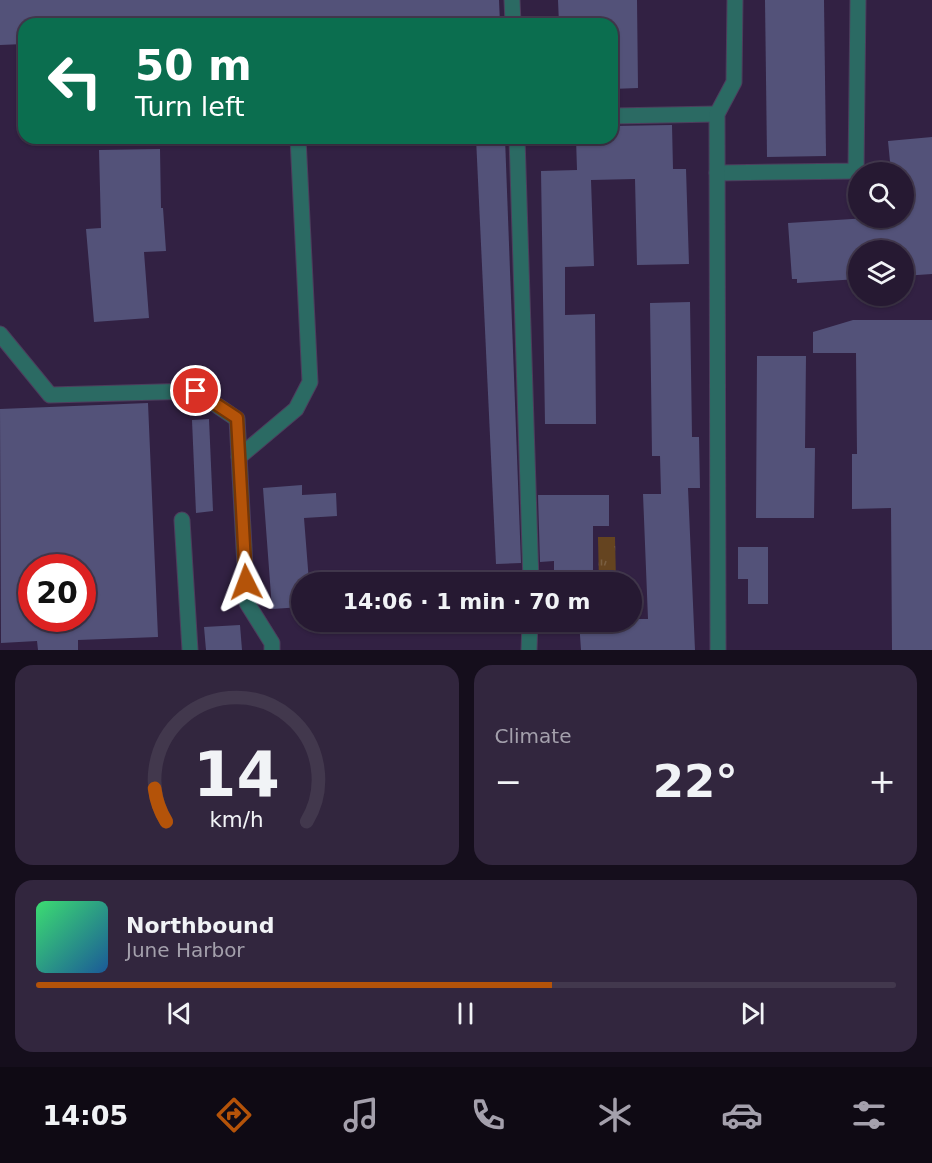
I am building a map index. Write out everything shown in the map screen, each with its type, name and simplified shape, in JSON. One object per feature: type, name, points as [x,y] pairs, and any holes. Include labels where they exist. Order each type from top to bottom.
[{"type":"lane","points":[[512,0],[513,18]]},
{"type":"lane","points":[[718,650],[717,114],[734,82],[735,0]]},
{"type":"lane","points":[[717,173],[856,171],[858,0]]},
{"type":"lane","points":[[618,116],[717,114]]},
{"type":"lane","points":[[239,457],[296,409],[310,382],[298,144]]},
{"type":"lane","points":[[517,144],[531,572]]},
{"type":"lane","points":[[0,334],[50,395],[196,391],[237,418],[248,603],[272,642],[272,650]]},
{"type":"lane","points":[[182,520],[190,650]]},
{"type":"lane","points":[[529,650],[530,632]]},
{"type":"green space","points":[[598,537],[615,537],[616,572],[599,572]]},
{"type":"building","points":[[0,0],[499,0],[500,18],[18,18],[18,44],[0,45]]},
{"type":"building","points":[[558,0],[637,0],[638,88],[618,89],[618,18],[559,18]]},
{"type":"building","points":[[765,0],[824,0],[826,156],[767,157]]},
{"type":"building","points":[[672,125],[673,169],[686,169],[689,264],[637,265],[635,179],[591,180],[594,266],[565,267],[565,315],[595,314],[596,424],[545,424],[541,171],[577,170],[576,144],[618,144],[618,126]]},
{"type":"building","points":[[932,137],[932,274],[914,275],[914,240],[848,240],[848,280],[797,283],[797,279],[792,279],[788,223],[848,219],[848,228],[914,228],[914,162],[890,162],[888,141]]},
{"type":"building","points":[[476,144],[505,144],[521,563],[496,564]]},
{"type":"building","points":[[160,149],[161,208],[163,208],[166,251],[144,252],[149,318],[94,322],[86,229],[101,228],[99,150]]},
{"type":"building","points":[[690,302],[692,437],[699,437],[700,488],[688,488],[695,650],[581,650],[580,632],[642,632],[642,619],[648,619],[643,494],[661,494],[660,456],[652,456],[650,303]]},
{"type":"building","points":[[853,320],[932,320],[932,650],[892,650],[891,508],[852,509],[852,454],[857,454],[856,353],[813,353],[813,332]]},
{"type":"building","points":[[757,356],[806,356],[805,448],[815,448],[814,518],[756,518]]},
{"type":"building","points":[[148,403],[158,637],[78,640],[78,650],[38,650],[37,641],[1,643],[0,409]]},
{"type":"building","points":[[209,419],[213,511],[196,513],[192,420]]},
{"type":"building","points":[[302,485],[302,495],[336,493],[337,516],[304,518],[308,572],[291,572],[291,608],[272,609],[263,488]]},
{"type":"building","points":[[538,495],[609,495],[609,526],[593,526],[593,572],[554,572],[554,561],[540,562]]},
{"type":"building","points":[[738,547],[768,547],[768,604],[748,604],[748,579],[738,579]]},
{"type":"building","points":[[240,625],[242,650],[206,650],[204,627]]},
{"type":"route","points":[[196,391],[237,418],[246,582]]}]
